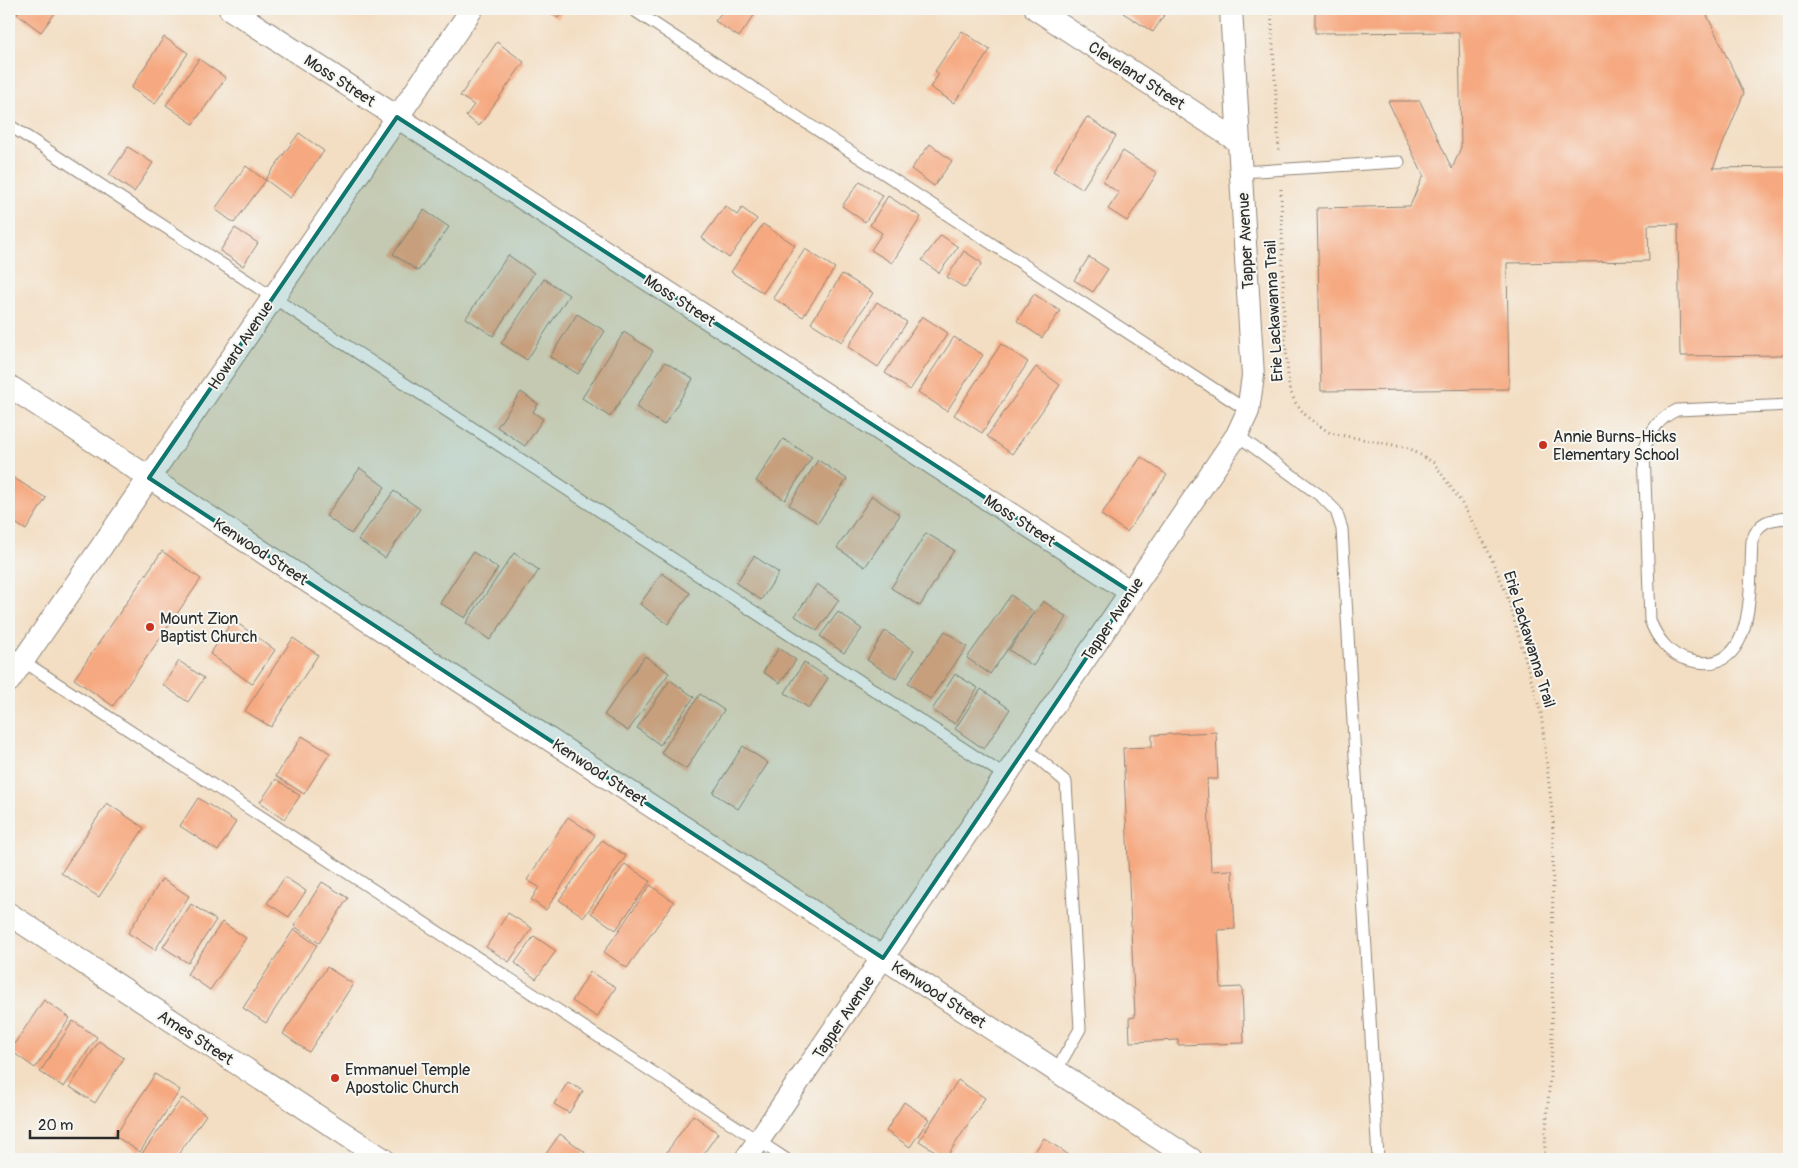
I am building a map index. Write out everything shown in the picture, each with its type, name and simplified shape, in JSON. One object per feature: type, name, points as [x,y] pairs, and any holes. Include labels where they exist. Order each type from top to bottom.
[{"type":"street","name":"Moss Street","points":[[230,9],[1131,592]]},
{"type":"street","name":"Howard Avenue","points":[[9,681],[16,657],[149,478],[472,9]]},
{"type":"street","name":"Cleveland Street","points":[[1036,9],[1239,142]]},
{"type":"street","name":"Tapper Avenue","points":[[752,1150],[1007,777],[1237,435],[1248,411],[1253,376],[1231,9]]},
{"type":"street","name":"Kenwood Street","points":[[9,386],[1191,1159]]},
{"type":"street","name":"Ames Street","points":[[9,914],[383,1159]]},
{"type":"lane","points":[[632,9],[1248,411]]},
{"type":"lane","points":[[9,125],[1007,777]]},
{"type":"lane","points":[[1241,172],[1399,162]]},
{"type":"lane","points":[[1789,405],[1677,410],[1665,415],[1648,435],[1644,450],[1650,620],[1654,631],[1671,651],[1684,659],[1710,664],[1723,660],[1733,651],[1746,627],[1752,541],[1755,532],[1769,520],[1789,518]]},
{"type":"lane","points":[[1237,435],[1322,497],[1336,511],[1342,529],[1378,1159]]},
{"type":"lane","points":[[16,657],[752,1150],[786,1159]]},
{"type":"lane","points":[[1026,748],[1066,782],[1080,1030],[1056,1071]]},
{"type":"path","name":"Erie Lackawanna Trail","points":[[1271,9],[1280,170],[1284,323],[1289,388],[1295,402],[1307,417],[1330,433],[1347,438],[1394,444],[1423,455],[1434,464],[1461,502],[1485,544],[1506,592],[1540,713],[1553,820],[1552,1048],[1544,1159]]},
{"type":"highlighted area","points":[[397,117],[1131,592],[883,958],[149,478]]},
{"type":"building","points":[[20,9],[58,9],[41,32],[17,14]]},
{"type":"building","points":[[543,9],[564,9],[558,18]]},
{"type":"building","points":[[724,9],[748,9],[755,14],[739,37],[715,21]]},
{"type":"building","points":[[1126,9],[1168,9],[1153,32],[1123,13]]},
{"type":"building","points":[[1315,9],[1704,9],[1744,93],[1713,168],[1789,167],[1789,355],[1680,356],[1678,224],[1648,225],[1649,261],[1507,263],[1509,389],[1321,391],[1317,208],[1410,206],[1424,177],[1388,101],[1420,101],[1452,169],[1461,147],[1459,32],[1315,33]]},
{"type":"building","points":[[962,31],[990,50],[954,103],[930,87],[939,74],[935,71]]},
{"type":"building","points":[[164,37],[188,53],[155,104],[131,88]]},
{"type":"building","points":[[497,42],[524,62],[479,126],[466,116],[474,105],[460,96]]},
{"type":"building","points":[[199,59],[226,78],[193,124],[166,105]]},
{"type":"building","points":[[1087,117],[1116,136],[1082,189],[1053,171]]},
{"type":"building","points":[[299,133],[324,151],[290,198],[266,180],[234,223],[215,209],[246,166],[265,180]]},
{"type":"building","points":[[930,144],[952,161],[934,186],[911,169]]},
{"type":"building","points":[[128,147],[153,163],[134,192],[109,175]]},
{"type":"building","points":[[1123,151],[1157,173],[1127,221],[1108,209],[1119,193],[1103,182]]},
{"type":"building","points":[[860,181],[883,196],[865,222],[842,206]]},
{"type":"building","points":[[888,196],[921,217],[892,263],[871,250],[882,233],[870,225]]},
{"type":"building","points":[[725,206],[737,215],[742,208],[757,219],[729,258],[702,238]]},
{"type":"building","points":[[424,210],[449,227],[418,271],[393,254]]},
{"type":"building","points":[[763,224],[795,245],[763,293],[731,272]]},
{"type":"building","points":[[235,228],[258,243],[243,266],[220,251]]},
{"type":"building","points":[[941,235],[958,247],[939,273],[922,260]]},
{"type":"building","points":[[805,249],[835,268],[803,317],[773,298]]},
{"type":"building","points":[[964,251],[982,263],[965,288],[947,277]]},
{"type":"building","points":[[508,255],[534,273],[493,336],[466,318]]},
{"type":"building","points":[[1089,257],[1108,269],[1093,292],[1074,280]]},
{"type":"building","points":[[842,274],[873,293],[842,342],[811,323]]},
{"type":"building","points":[[544,279],[569,295],[527,360],[501,343]]},
{"type":"building","points":[[1034,294],[1060,311],[1042,338],[1017,321]]},
{"type":"building","points":[[877,302],[907,322],[878,367],[848,347]]},
{"type":"building","points":[[577,314],[605,331],[578,374],[550,357]]},
{"type":"building","points":[[922,316],[948,333],[910,390],[885,373]]},
{"type":"building","points":[[624,332],[653,351],[610,417],[582,398]]},
{"type":"building","points":[[954,337],[983,355],[947,411],[918,392]]},
{"type":"building","points":[[1001,344],[1028,362],[982,433],[954,415]]},
{"type":"building","points":[[665,362],[693,379],[664,425],[636,407]]},
{"type":"building","points":[[1036,367],[1060,385],[1012,454],[987,436]]},
{"type":"building","points":[[521,392],[538,404],[533,412],[543,419],[525,446],[497,427]]},
{"type":"building","points":[[783,439],[812,457],[785,500],[756,481]]},
{"type":"building","points":[[1141,457],[1167,475],[1127,532],[1101,515]]},
{"type":"building","points":[[818,460],[847,479],[818,523],[789,505]]},
{"type":"building","points":[[360,468],[385,487],[351,534],[326,516]]},
{"type":"building","points":[[9,475],[46,498],[26,530],[9,519]]},
{"type":"building","points":[[394,491],[420,509],[385,558],[358,540]]},
{"type":"building","points":[[872,496],[900,515],[865,567],[837,548]]},
{"type":"building","points":[[926,533],[954,550],[920,606],[891,588]]},
{"type":"building","points":[[162,551],[201,579],[113,706],[74,679]]},
{"type":"building","points":[[473,552],[498,568],[465,618],[440,603]]},
{"type":"building","points":[[514,553],[539,570],[490,640],[466,623]]},
{"type":"building","points":[[754,556],[779,573],[761,600],[736,583]]},
{"type":"building","points":[[662,573],[690,593],[668,624],[640,604]]},
{"type":"building","points":[[817,584],[839,600],[817,631],[795,616]]},
{"type":"building","points":[[1011,595],[1034,612],[990,674],[967,658]]},
{"type":"building","points":[[1043,601],[1067,617],[1033,666],[1009,650]]},
{"type":"building","points":[[838,612],[862,629],[844,653],[820,636]]},
{"type":"building","points":[[233,620],[275,650],[252,684],[210,654]]},
{"type":"building","points":[[885,631],[914,650],[896,679],[867,660]]},
{"type":"building","points":[[945,631],[967,647],[930,699],[908,683]]},
{"type":"building","points":[[293,638],[318,655],[271,727],[245,711]]},
{"type":"building","points":[[779,648],[796,660],[780,683],[763,672]]},
{"type":"building","points":[[645,656],[669,673],[628,731],[604,715]]},
{"type":"building","points":[[179,661],[204,678],[188,702],[163,685]]},
{"type":"building","points":[[804,662],[828,678],[809,708],[785,693]]},
{"type":"building","points":[[955,674],[978,688],[955,724],[932,710]]},
{"type":"building","points":[[670,680],[694,697],[660,745],[637,728]]},
{"type":"building","points":[[981,689],[1010,709],[984,749],[955,729]]},
{"type":"building","points":[[700,694],[724,710],[686,769],[661,753]]},
{"type":"building","points":[[1216,732],[1218,779],[1207,779],[1211,871],[1232,870],[1235,929],[1218,930],[1221,988],[1242,987],[1244,1043],[1178,1045],[1178,1040],[1130,1042],[1129,1018],[1135,1017],[1123,748],[1152,747],[1152,735]]},
{"type":"building","points":[[302,736],[330,753],[304,794],[276,776]]},
{"type":"building","points":[[743,746],[768,763],[738,809],[713,793]]},
{"type":"building","points":[[276,779],[300,796],[284,819],[260,802]]},
{"type":"building","points":[[198,798],[236,822],[218,851],[180,826]]},
{"type":"building","points":[[107,803],[144,828],[99,897],[61,873]]},
{"type":"building","points":[[568,817],[595,835],[546,910],[531,900],[539,887],[527,880]]},
{"type":"building","points":[[602,840],[626,856],[584,917],[559,900]]},
{"type":"building","points":[[625,864],[650,881],[616,930],[591,913]]},
{"type":"building","points":[[285,877],[306,891],[289,917],[267,903]]},
{"type":"building","points":[[162,879],[189,896],[155,950],[128,933]]},
{"type":"building","points":[[322,882],[348,898],[319,943],[294,926]]},
{"type":"building","points":[[650,885],[674,902],[627,968],[604,952]]},
{"type":"building","points":[[191,904],[216,920],[188,963],[163,947]]},
{"type":"building","points":[[508,913],[532,928],[509,962],[486,947]]},
{"type":"building","points":[[222,922],[246,938],[210,990],[187,974]]},
{"type":"building","points":[[294,929],[317,945],[266,1023],[243,1008]]},
{"type":"building","points":[[534,936],[556,951],[536,979],[515,963]]},
{"type":"building","points":[[327,967],[353,984],[309,1052],[283,1034]]},
{"type":"building","points":[[590,972],[616,987],[597,1017],[572,1001]]},
{"type":"building","points":[[44,1000],[70,1018],[35,1068],[10,1050]]},
{"type":"building","points":[[73,1021],[97,1037],[64,1087],[40,1072]]},
{"type":"building","points":[[99,1041],[124,1058],[95,1103],[70,1087]]},
{"type":"building","points":[[155,1074],[180,1090],[140,1152],[115,1136]]},
{"type":"building","points":[[958,1080],[985,1098],[946,1158],[919,1141]]},
{"type":"building","points":[[568,1082],[583,1091],[569,1113],[554,1104]]},
{"type":"building","points":[[182,1098],[206,1115],[175,1159],[138,1159]]},
{"type":"building","points":[[904,1102],[929,1119],[910,1147],[886,1131]]},
{"type":"building","points":[[693,1115],[718,1133],[700,1159],[669,1159],[664,1156]]},
{"type":"building","points":[[560,1134],[585,1152],[580,1159],[542,1159]]},
{"type":"building","points":[[1044,1138],[1069,1155],[1066,1159],[1030,1159]]},
{"type":"place","name":"Annie Burns-Hicks Elementary School","points":[[1543,445]]},
{"type":"place","name":"Mount Zion Baptist Church","points":[[150,627]]},
{"type":"place","name":"Emmanuel Temple Apostolic Church","points":[[335,1078]]}]
